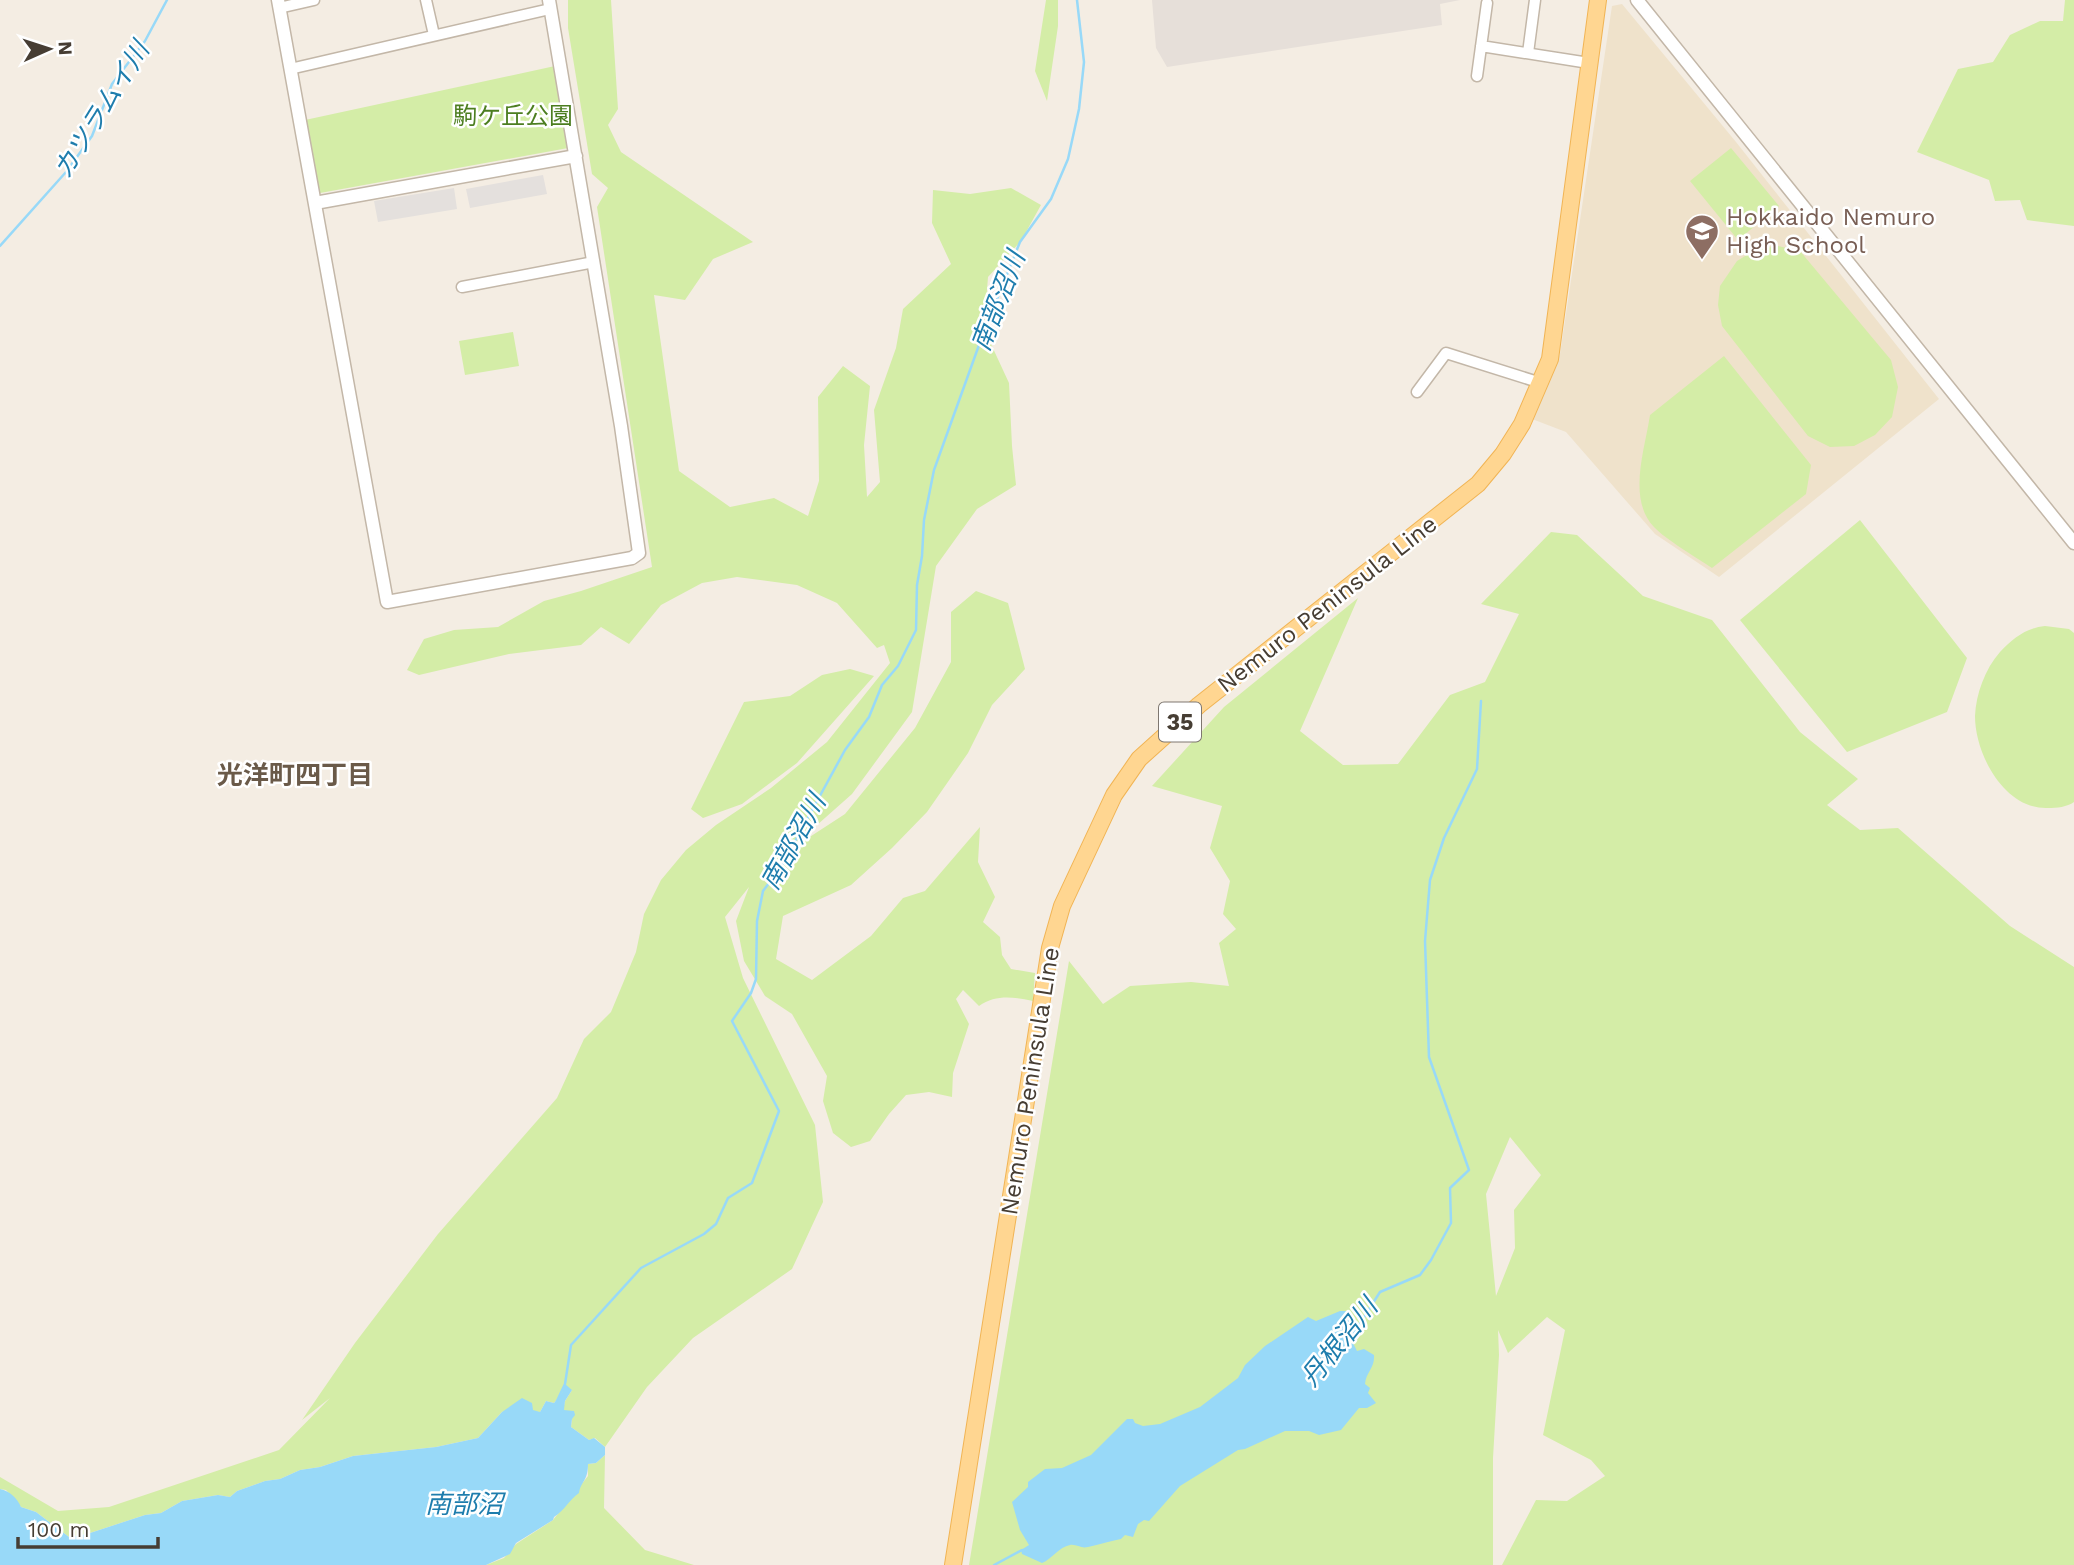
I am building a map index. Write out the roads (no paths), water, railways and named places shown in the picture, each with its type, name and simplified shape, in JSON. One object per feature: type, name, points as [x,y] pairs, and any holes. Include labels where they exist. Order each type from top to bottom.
[{"type":"main road","name":"Nemuro Peninsula Line","points":[[953,1565],[1050,948],[1062,906],[1114,795],[1139,759],[1199,705],[1478,484],[1503,454],[1522,424],[1550,359],[1598,0]]},
{"type":"street","points":[[290,68],[434,35],[550,4],[621,426],[639,553],[632,558],[387,602],[290,68],[279,4],[314,0]]},
{"type":"street","points":[[426,0],[434,35]]},
{"type":"street","points":[[1528,53],[1535,0]]},
{"type":"street","points":[[1637,0],[2074,543]]},
{"type":"street","points":[[1477,76],[1487,3]]},
{"type":"street","points":[[1481,46],[1589,63]]},
{"type":"street","points":[[315,203],[576,156]]},
{"type":"street","points":[[462,287],[594,262]]},
{"type":"street","points":[[1417,392],[1446,353],[1541,383]]},
{"type":"water","points":[[1340,1311],[1347,1311],[1353,1324],[1359,1324],[1353,1343],[1357,1351],[1364,1349],[1374,1355],[1365,1384],[1370,1388],[1368,1393],[1376,1403],[1367,1408],[1359,1408],[1341,1430],[1319,1435],[1309,1431],[1285,1431],[1238,1450],[1180,1486],[1149,1521],[1144,1520],[1138,1524],[1133,1537],[1125,1535],[1121,1539],[1086,1547],[1070,1545],[1042,1563],[1022,1554],[1021,1550],[1029,1545],[1020,1530],[1012,1502],[1028,1487],[1028,1482],[1045,1469],[1062,1468],[1091,1455],[1127,1419],[1133,1419],[1135,1423],[1143,1426],[1160,1424],[1200,1407],[1238,1378],[1245,1365],[1265,1346],[1308,1317],[1316,1321]]},
{"type":"water","name":"南部沼","points":[[565,1384],[572,1390],[565,1401],[564,1410],[574,1411],[571,1427],[589,1440],[594,1438],[605,1447],[605,1455],[596,1463],[588,1464],[579,1493],[553,1520],[516,1543],[510,1554],[486,1565],[0,1565],[0,1489],[13,1495],[21,1507],[36,1512],[69,1537],[87,1534],[145,1515],[161,1513],[182,1501],[218,1495],[230,1497],[237,1491],[265,1481],[280,1479],[300,1470],[320,1467],[353,1456],[436,1447],[478,1438],[502,1412],[522,1398],[532,1403],[533,1410],[540,1412],[546,1401],[554,1403]]},
{"type":"waterway","name":"カツラムイ川","points":[[0,246],[66,172],[92,136],[112,84],[145,41],[167,0]]},
{"type":"waterway","name":"南部沼川","points":[[557,1401],[565,1384],[571,1345],[641,1268],[704,1234],[716,1224],[728,1198],[752,1183],[779,1111],[732,1021],[751,993],[756,979],[757,921],[763,891],[781,867],[845,750],[869,717],[882,685],[898,666],[916,630],[917,585],[924,520],[934,470],[983,334],[1020,242],[1051,199],[1068,159],[1079,109],[1084,62],[1077,0]]},
{"type":"waterway","name":"丹根沼川","points":[[1359,1325],[1380,1292],[1420,1275],[1431,1260],[1451,1223],[1450,1188],[1469,1170],[1429,1057],[1425,941],[1430,880],[1444,838],[1477,769],[1481,701]]},
{"type":"waterway","name":"丹根沼川","points":[[994,1565],[1022,1550]]},
{"type":"place","name":"Hokkaido Nemuro High School","points":[[1702,261]]},
{"type":"district","name":"光洋町四丁目","points":[[295,775]]},
{"type":"park label","name":"駒ケ丘公園","points":[[513,116]]}]
